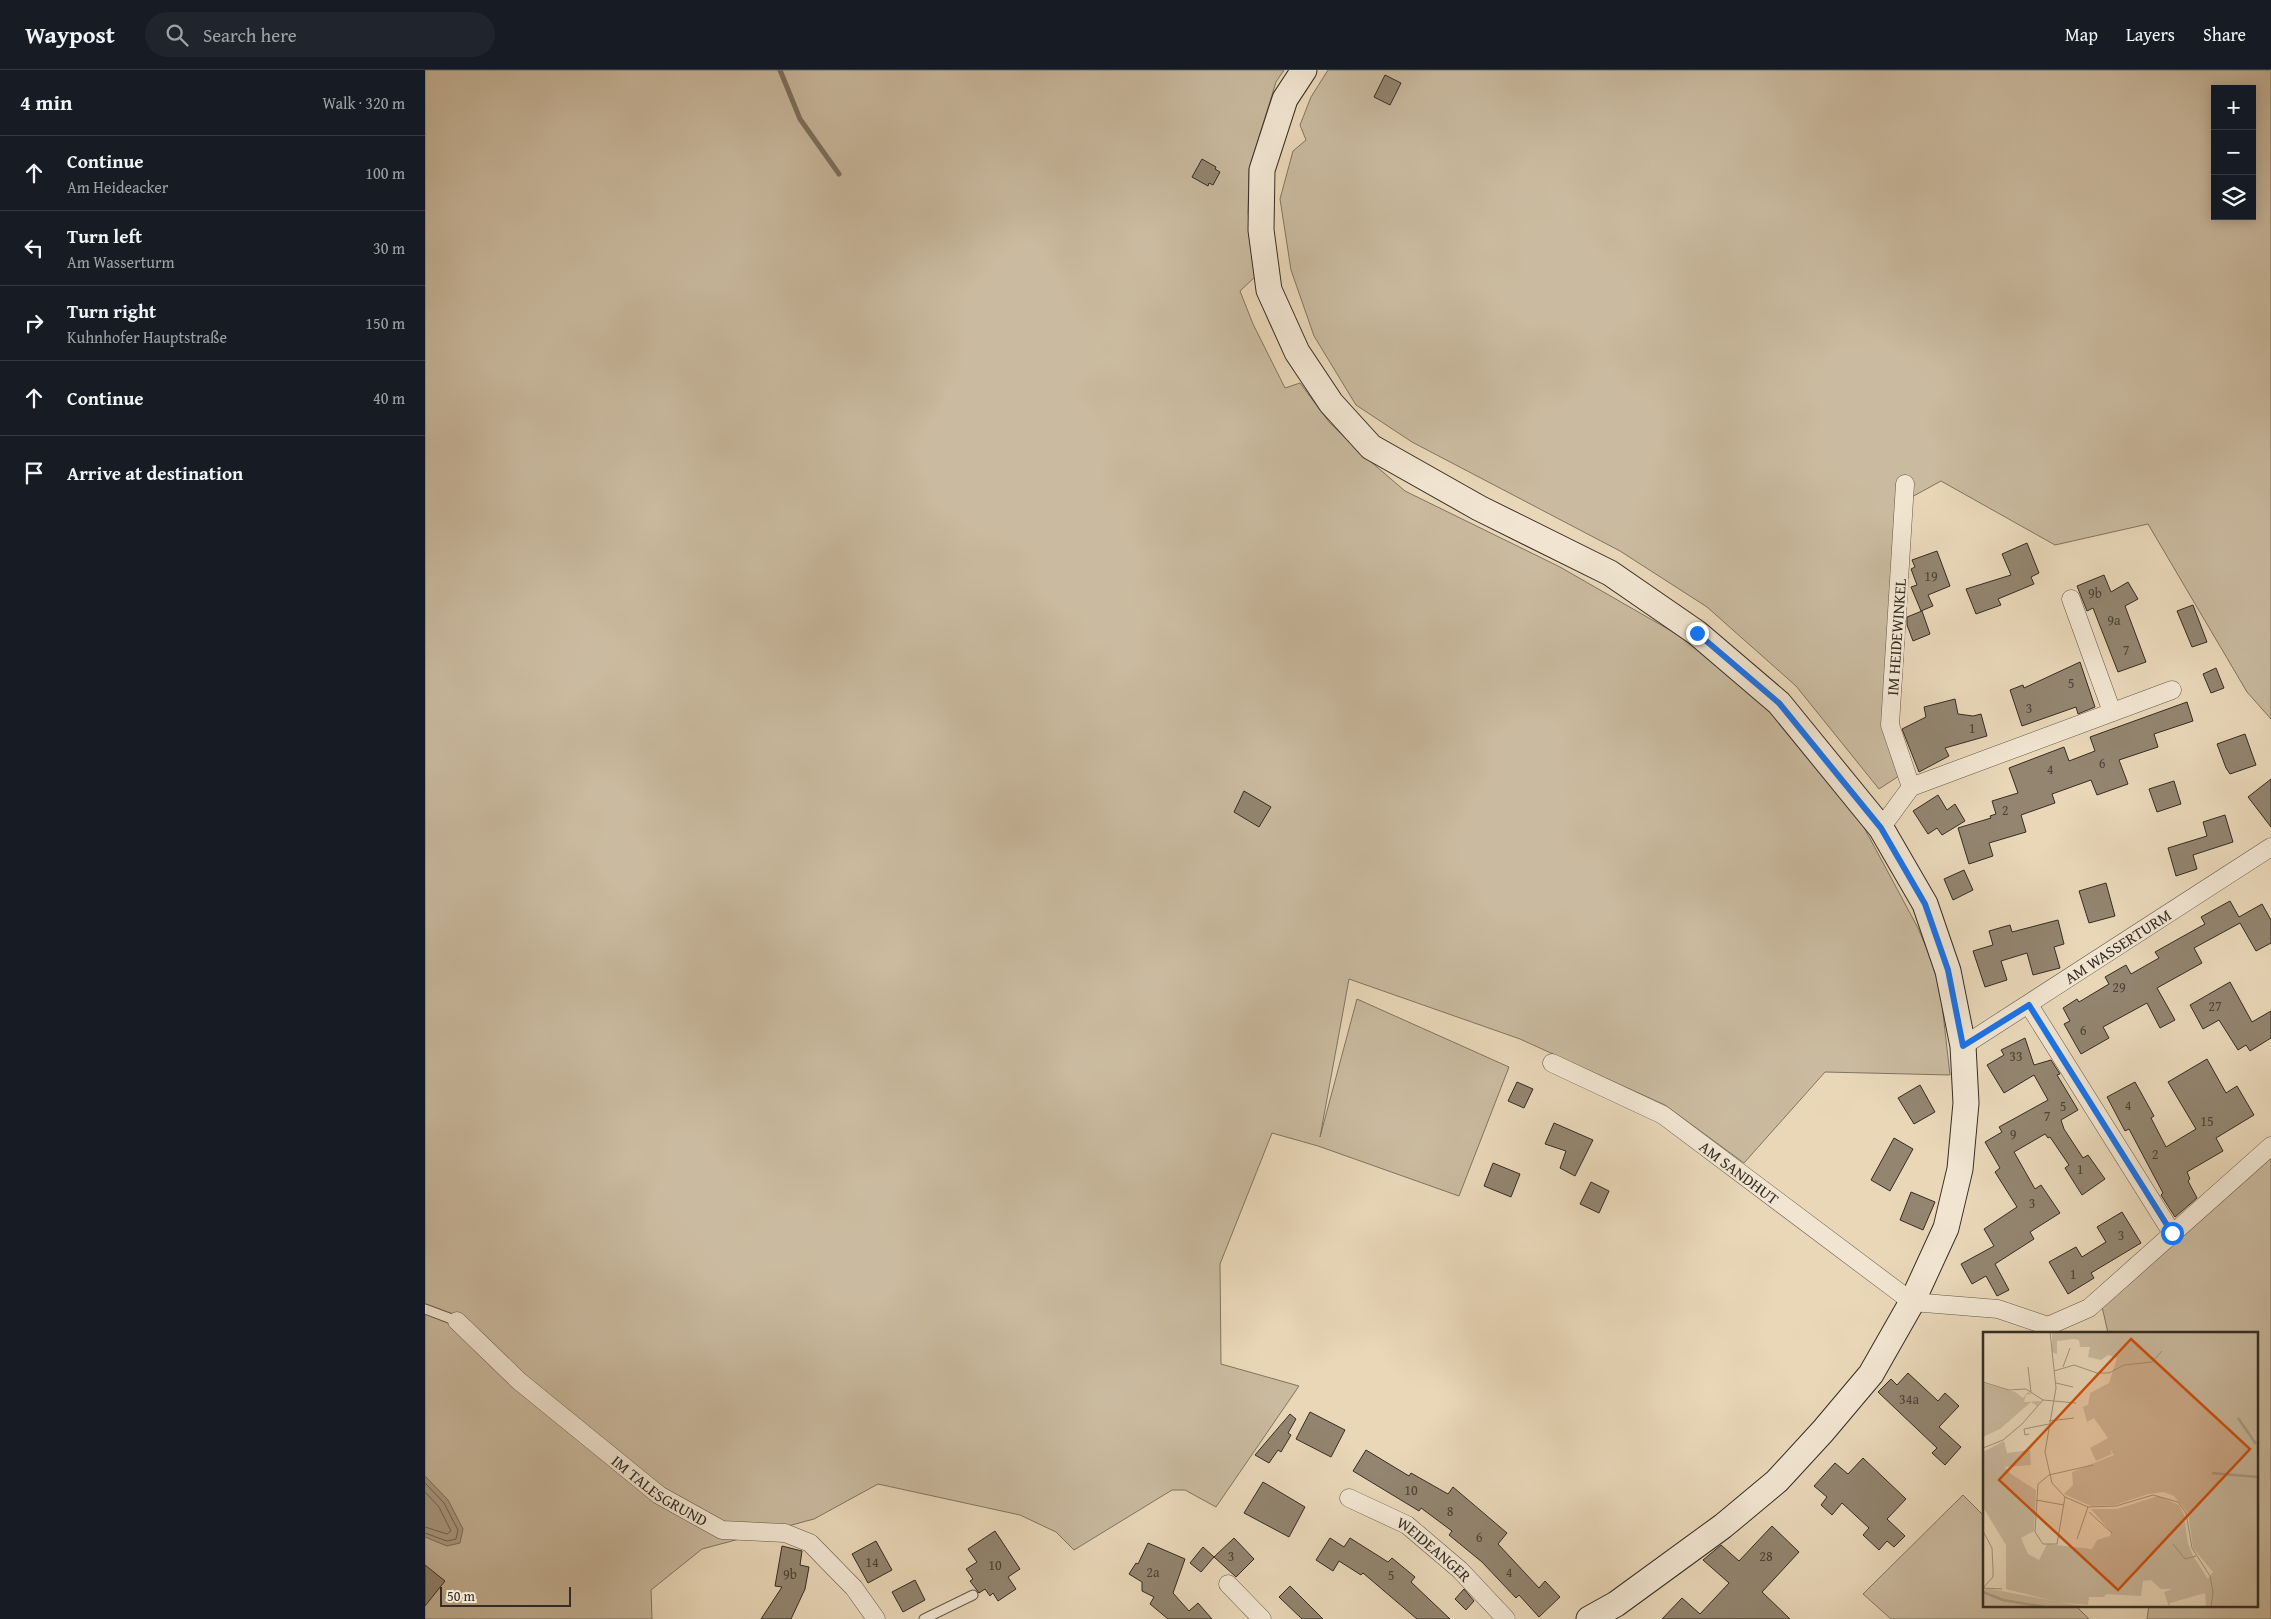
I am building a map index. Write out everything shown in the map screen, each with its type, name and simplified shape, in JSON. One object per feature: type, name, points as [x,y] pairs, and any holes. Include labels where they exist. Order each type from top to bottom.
[{"type":"street","points":[[1303,70],[1285,99],[1262,170],[1261,230],[1269,290],[1297,352],[1331,402],[1371,447],[1479,508],[1610,573],[1697,633],[1779,703],[1881,828],[1925,904],[1948,970],[1963,1046],[1966,1103],[1960,1169],[1946,1228],[1912,1302],[1871,1374],[1823,1431],[1777,1481],[1723,1526],[1616,1604],[1589,1619]]},
{"type":"street","name":"IM HEIDEWINKEL","points":[[1905,484],[1890,725],[1911,787]]},
{"type":"street","points":[[2071,599],[2112,712]]},
{"type":"street","points":[[1881,828],[1911,787],[2172,690]]},
{"type":"street","name":"AM WASSERTURM","points":[[1963,1046],[2271,847]]},
{"type":"street","points":[[2029,1005],[2172,1233]]},
{"type":"street","name":"AM SANDHUT","points":[[1552,1063],[1663,1115],[1912,1302]]},
{"type":"street","points":[[1912,1302],[1998,1309],[2048,1326],[2089,1308],[2271,1146]]},
{"type":"street","name":"IM TALESGRUND","points":[[457,1321],[519,1381],[659,1495],[722,1530],[785,1533],[810,1543],[854,1588],[876,1619]]},
{"type":"street","name":"WEIDEANGER","points":[[1349,1498],[1407,1525],[1460,1570],[1507,1619]]},
{"type":"street","points":[[1228,1584],[1261,1619]]},
{"type":"lane","points":[[425,1309],[457,1321]]},
{"type":"lane","points":[[924,1619],[973,1594]]},
{"type":"shaded area","points":[[425,70],[1284,70],[1276,82],[1249,169],[1248,213],[1256,276],[1240,291],[1253,324],[1285,388],[1300,383],[1329,422],[1363,455],[1405,491],[1560,567],[1694,644],[1772,714],[1853,807],[1918,928],[1939,978],[1950,1075],[1825,1072],[1744,1163],[1665,1105],[1520,1039],[1349,979],[1320,1137],[1357,999],[1509,1067],[1459,1196],[1318,1146],[1272,1133],[1220,1264],[1221,1364],[1299,1386],[1216,1507],[1185,1490],[1172,1490],[1074,1550],[1056,1532],[1020,1515],[878,1484],[814,1519],[702,1549],[651,1590],[652,1619],[425,1619]]},
{"type":"shaded area","points":[[1328,70],[2271,70],[2271,719],[2247,692],[2148,524],[2055,545],[1941,481],[1910,498],[1885,726],[1905,772],[1879,789],[1796,686],[1707,607],[1620,551],[1412,442],[1356,405],[1314,336],[1291,270],[1280,199],[1293,151],[1306,140],[1300,125],[1311,97]]},
{"type":"shaded area","points":[[2271,1155],[2271,1619],[2147,1619],[2149,1606],[2259,1606],[2259,1332],[2108,1332],[2101,1302]]},
{"type":"shaded area","points":[[1963,1495],[1983,1515],[1983,1606],[2076,1606],[2089,1619],[1891,1619],[1863,1594]]},
{"type":"water","points":[[425,1476],[448,1500],[463,1529],[460,1543],[447,1546],[425,1537]]},
{"type":"building","points":[[1385,75],[1401,83],[1390,105],[1374,97]]},
{"type":"building","points":[[1202,159],[1216,167],[1215,169],[1220,172],[1213,185],[1209,183],[1208,186],[1192,177]]},
{"type":"building","points":[[2027,543],[2039,573],[2031,577],[2034,584],[1998,599],[2001,605],[1976,614],[1966,589],[2011,575],[2002,554]]},
{"type":"building","points":[[1937,551],[1950,586],[1928,595],[1933,606],[1921,611],[1911,587],[1917,585],[1911,569],[1915,567],[1912,560]]},
{"type":"building","points":[[2104,575],[2111,592],[2128,582],[2138,599],[2125,606],[2146,662],[2118,672],[2093,608],[2087,611],[2077,586]]},
{"type":"building","points":[[2193,605],[2207,642],[2192,647],[2177,611]]},
{"type":"building","points":[[1922,611],[1930,634],[1913,641],[1907,625],[1907,617]]},
{"type":"building","points":[[2080,662],[2095,707],[2078,714],[2076,707],[2022,726],[2010,690],[2023,685],[2024,688]]},
{"type":"building","points":[[2216,668],[2224,688],[2211,693],[2203,674]]},
{"type":"building","points":[[1955,699],[1958,714],[1973,716],[1981,714],[1987,736],[1945,748],[1949,756],[1919,772],[1902,729],[1926,717],[1924,707]]},
{"type":"building","points":[[2187,702],[2193,721],[2154,734],[2158,747],[2119,760],[2128,784],[2097,795],[2091,780],[2052,794],[2055,803],[2021,815],[2026,832],[1989,843],[1993,856],[1969,864],[1958,828],[1991,818],[1990,816],[1996,814],[1992,801],[2018,793],[2009,768],[2064,747],[2069,761],[2095,751],[2090,737]]},
{"type":"building","points":[[2245,734],[2256,765],[2230,774],[2217,744]]},
{"type":"building","points":[[2271,779],[2271,827],[2248,797]]},
{"type":"building","points":[[2174,781],[2181,804],[2157,812],[2149,789]]},
{"type":"building","points":[[1244,791],[1271,807],[1259,827],[1234,812]]},
{"type":"building","points":[[1938,795],[1947,810],[1955,804],[1965,821],[1942,835],[1937,828],[1928,834],[1913,811]]},
{"type":"building","points":[[2225,815],[2233,842],[2193,855],[2197,869],[2176,876],[2168,848],[2207,836],[2203,822]]},
{"type":"building","points":[[1964,870],[1973,890],[1953,900],[1944,879]]},
{"type":"building","points":[[2106,883],[2115,916],[2089,923],[2079,891]]},
{"type":"building","points":[[2230,901],[2239,917],[2262,904],[2271,920],[2271,943],[2256,951],[2240,923],[2194,948],[2202,963],[2157,988],[2175,1020],[2160,1028],[2147,1003],[2103,1027],[2109,1038],[2081,1054],[2064,1024],[2070,1021],[2063,1008],[2077,999],[2079,1002],[2109,984],[2105,977],[2126,965],[2131,974],[2159,958],[2155,952],[2205,924],[2201,917]]},
{"type":"building","points":[[2058,920],[2064,944],[2054,947],[2060,968],[2033,975],[2027,953],[2001,961],[2007,980],[1985,987],[1973,951],[1993,945],[1989,931],[2010,925],[2012,932]]},
{"type":"building","points":[[2230,982],[2252,1022],[2271,1011],[2271,1038],[2250,1051],[2246,1045],[2238,1050],[2219,1020],[2203,1029],[2190,1005]]},
{"type":"building","points":[[2025,1038],[2034,1065],[2051,1060],[2060,1074],[2057,1075],[2078,1110],[2061,1120],[2064,1129],[2083,1158],[2088,1155],[2105,1179],[2082,1195],[2065,1168],[2069,1165],[2050,1137],[2048,1138],[2045,1134],[2014,1152],[2035,1189],[2041,1185],[2060,1213],[2030,1232],[2034,1239],[1995,1264],[2009,1290],[1997,1296],[1986,1276],[1972,1284],[1961,1264],[1994,1246],[1984,1229],[2017,1207],[1995,1172],[2000,1168],[1985,1142],[2002,1132],[1999,1127],[2048,1100],[2034,1075],[2004,1093],[1987,1065],[2004,1055],[2001,1050]]},
{"type":"building","points":[[2207,1059],[2226,1093],[2237,1086],[2254,1115],[2216,1138],[2223,1151],[2187,1172],[2190,1179],[2188,1181],[2197,1198],[2175,1217],[2161,1195],[2163,1193],[2129,1129],[2125,1131],[2107,1097],[2135,1082],[2154,1116],[2151,1118],[2166,1147],[2196,1129],[2168,1082]]},
{"type":"building","points":[[1517,1082],[1533,1089],[1524,1108],[1508,1101]]},
{"type":"building","points":[[1920,1085],[1935,1112],[1914,1124],[1898,1098]]},
{"type":"building","points":[[1554,1123],[1593,1140],[1575,1176],[1560,1168],[1566,1151],[1545,1144]]},
{"type":"building","points":[[1894,1138],[1913,1149],[1890,1191],[1871,1180]]},
{"type":"building","points":[[1493,1163],[1520,1174],[1511,1197],[1484,1186]]},
{"type":"building","points":[[1591,1182],[1609,1191],[1599,1213],[1580,1204]]},
{"type":"building","points":[[1911,1192],[1935,1202],[1923,1230],[1900,1220]]},
{"type":"building","points":[[2122,1212],[2141,1243],[2091,1273],[2094,1278],[2068,1294],[2049,1262],[2076,1247],[2082,1257],[2106,1242],[2097,1227]]},
{"type":"building","points":[[1908,1373],[1938,1401],[1945,1393],[1959,1406],[1939,1427],[1961,1447],[1945,1465],[1932,1453],[1937,1448],[1878,1392],[1891,1379],[1897,1385]]},
{"type":"building","points":[[1310,1412],[1345,1430],[1331,1457],[1296,1439]]},
{"type":"building","points":[[1290,1414],[1296,1419],[1288,1433],[1291,1435],[1281,1452],[1278,1450],[1269,1463],[1255,1455]]},
{"type":"building","points":[[1366,1450],[1409,1476],[1411,1473],[1448,1494],[1453,1487],[1507,1533],[1498,1544],[1539,1588],[1545,1581],[1560,1597],[1539,1617],[1519,1595],[1516,1598],[1482,1562],[1449,1535],[1452,1531],[1421,1508],[1419,1511],[1353,1471]]},
{"type":"building","points":[[1863,1458],[1906,1499],[1887,1519],[1905,1536],[1894,1547],[1887,1541],[1879,1550],[1863,1535],[1869,1528],[1842,1503],[1832,1515],[1821,1505],[1827,1497],[1814,1486],[1835,1463],[1848,1474]]},
{"type":"building","points":[[1263,1482],[1305,1507],[1289,1537],[1244,1513]]},
{"type":"building","points":[[1772,1526],[1799,1552],[1762,1592],[1790,1619],[1662,1619],[1682,1598],[1700,1614],[1729,1583],[1703,1560],[1721,1545],[1739,1561]]},
{"type":"building","points":[[995,1531],[1020,1569],[1008,1577],[1016,1589],[998,1601],[993,1593],[990,1596],[985,1589],[979,1593],[970,1581],[973,1579],[966,1569],[977,1562],[968,1549]]},
{"type":"building","points":[[1234,1538],[1254,1559],[1236,1577],[1214,1557]]},
{"type":"building","points":[[1330,1538],[1344,1547],[1350,1538],[1388,1562],[1392,1558],[1415,1577],[1411,1582],[1450,1619],[1417,1619],[1363,1573],[1361,1575],[1339,1561],[1333,1571],[1316,1560]]},
{"type":"building","points":[[876,1541],[892,1570],[868,1583],[852,1554]]},
{"type":"building","points":[[1148,1543],[1185,1559],[1173,1593],[1189,1611],[1198,1603],[1212,1619],[1168,1619],[1150,1604],[1154,1597],[1142,1591],[1142,1582],[1129,1574],[1136,1563],[1138,1564]]},
{"type":"building","points":[[782,1546],[802,1551],[800,1565],[809,1567],[805,1589],[791,1619],[761,1619],[782,1587],[775,1586]]},
{"type":"building","points":[[1203,1547],[1214,1557],[1201,1572],[1190,1563]]},
{"type":"building","points":[[425,1565],[445,1581],[425,1606]]},
{"type":"building","points":[[915,1580],[925,1600],[903,1612],[892,1592]]},
{"type":"building","points":[[1290,1586],[1323,1619],[1302,1619],[1279,1597]]},
{"type":"building","points":[[1464,1589],[1474,1601],[1466,1610],[1455,1599]]},
{"type":"waterway","points":[[780,70],[800,119],[839,174]]},
{"type":"route","points":[[1697,633],[1779,703],[1881,828],[1925,904],[1948,970],[1963,1046],[2029,1005],[2172,1233]]}]
